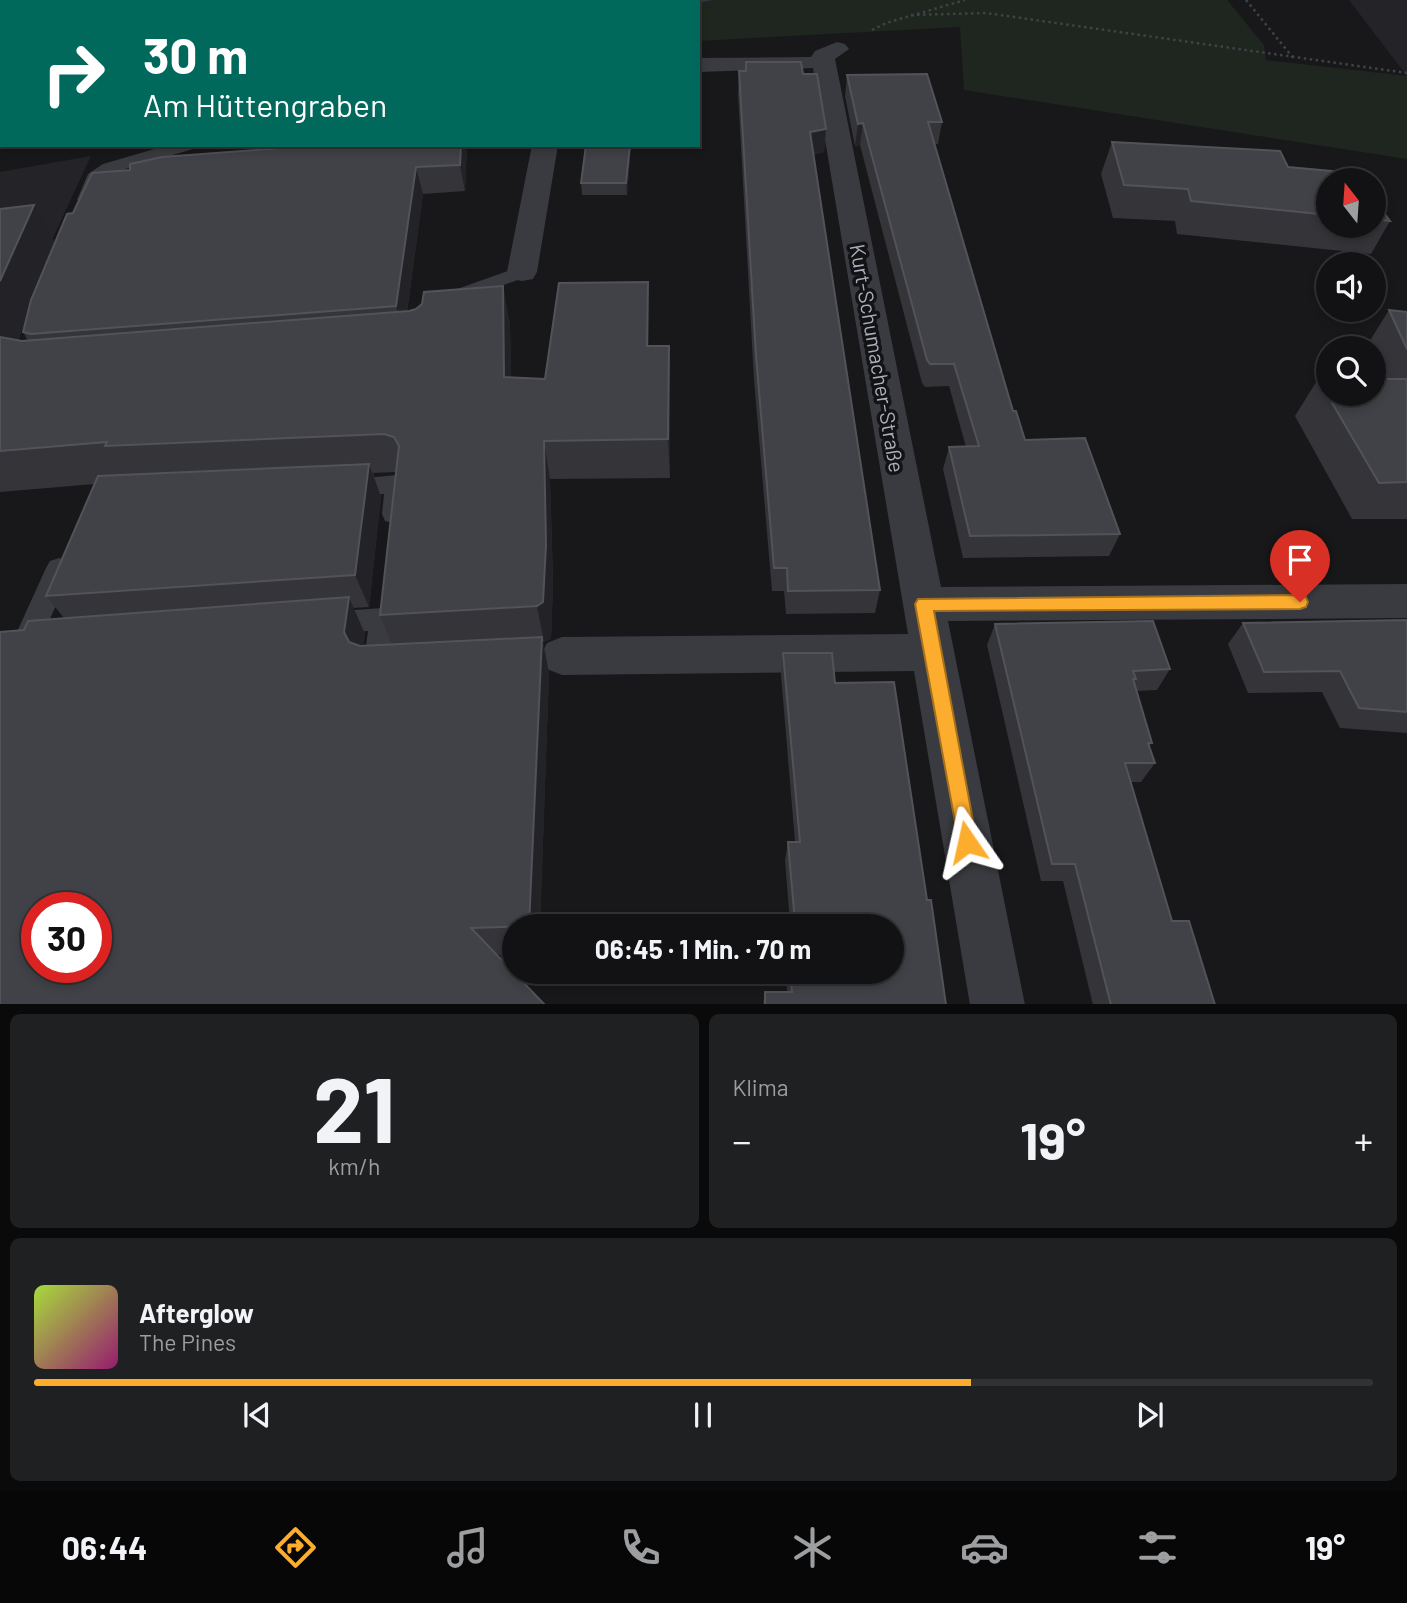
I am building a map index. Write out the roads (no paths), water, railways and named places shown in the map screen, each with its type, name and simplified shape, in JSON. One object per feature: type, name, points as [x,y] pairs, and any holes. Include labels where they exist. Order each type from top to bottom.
[{"type":"street","name":"Kurt-Schumacher-Straße","points":[[700,65],[831,56],[932,652],[998,1004]]},
{"type":"street","points":[[522,272],[545,147]]},
{"type":"street","points":[[924,604],[1407,601]]},
{"type":"street","points":[[549,657],[932,652]]},
{"type":"lane","points":[[78,222],[94,178],[108,168],[180,147]]},
{"type":"lane","points":[[436,304],[522,272]]},
{"type":"lane","points":[[313,488],[397,484],[391,538]]},
{"type":"lane","points":[[52,643],[25,645],[69,547]]},
{"type":"lane","points":[[386,592],[377,667],[416,665]]},
{"type":"lane","points":[[300,625],[383,619]]}]
